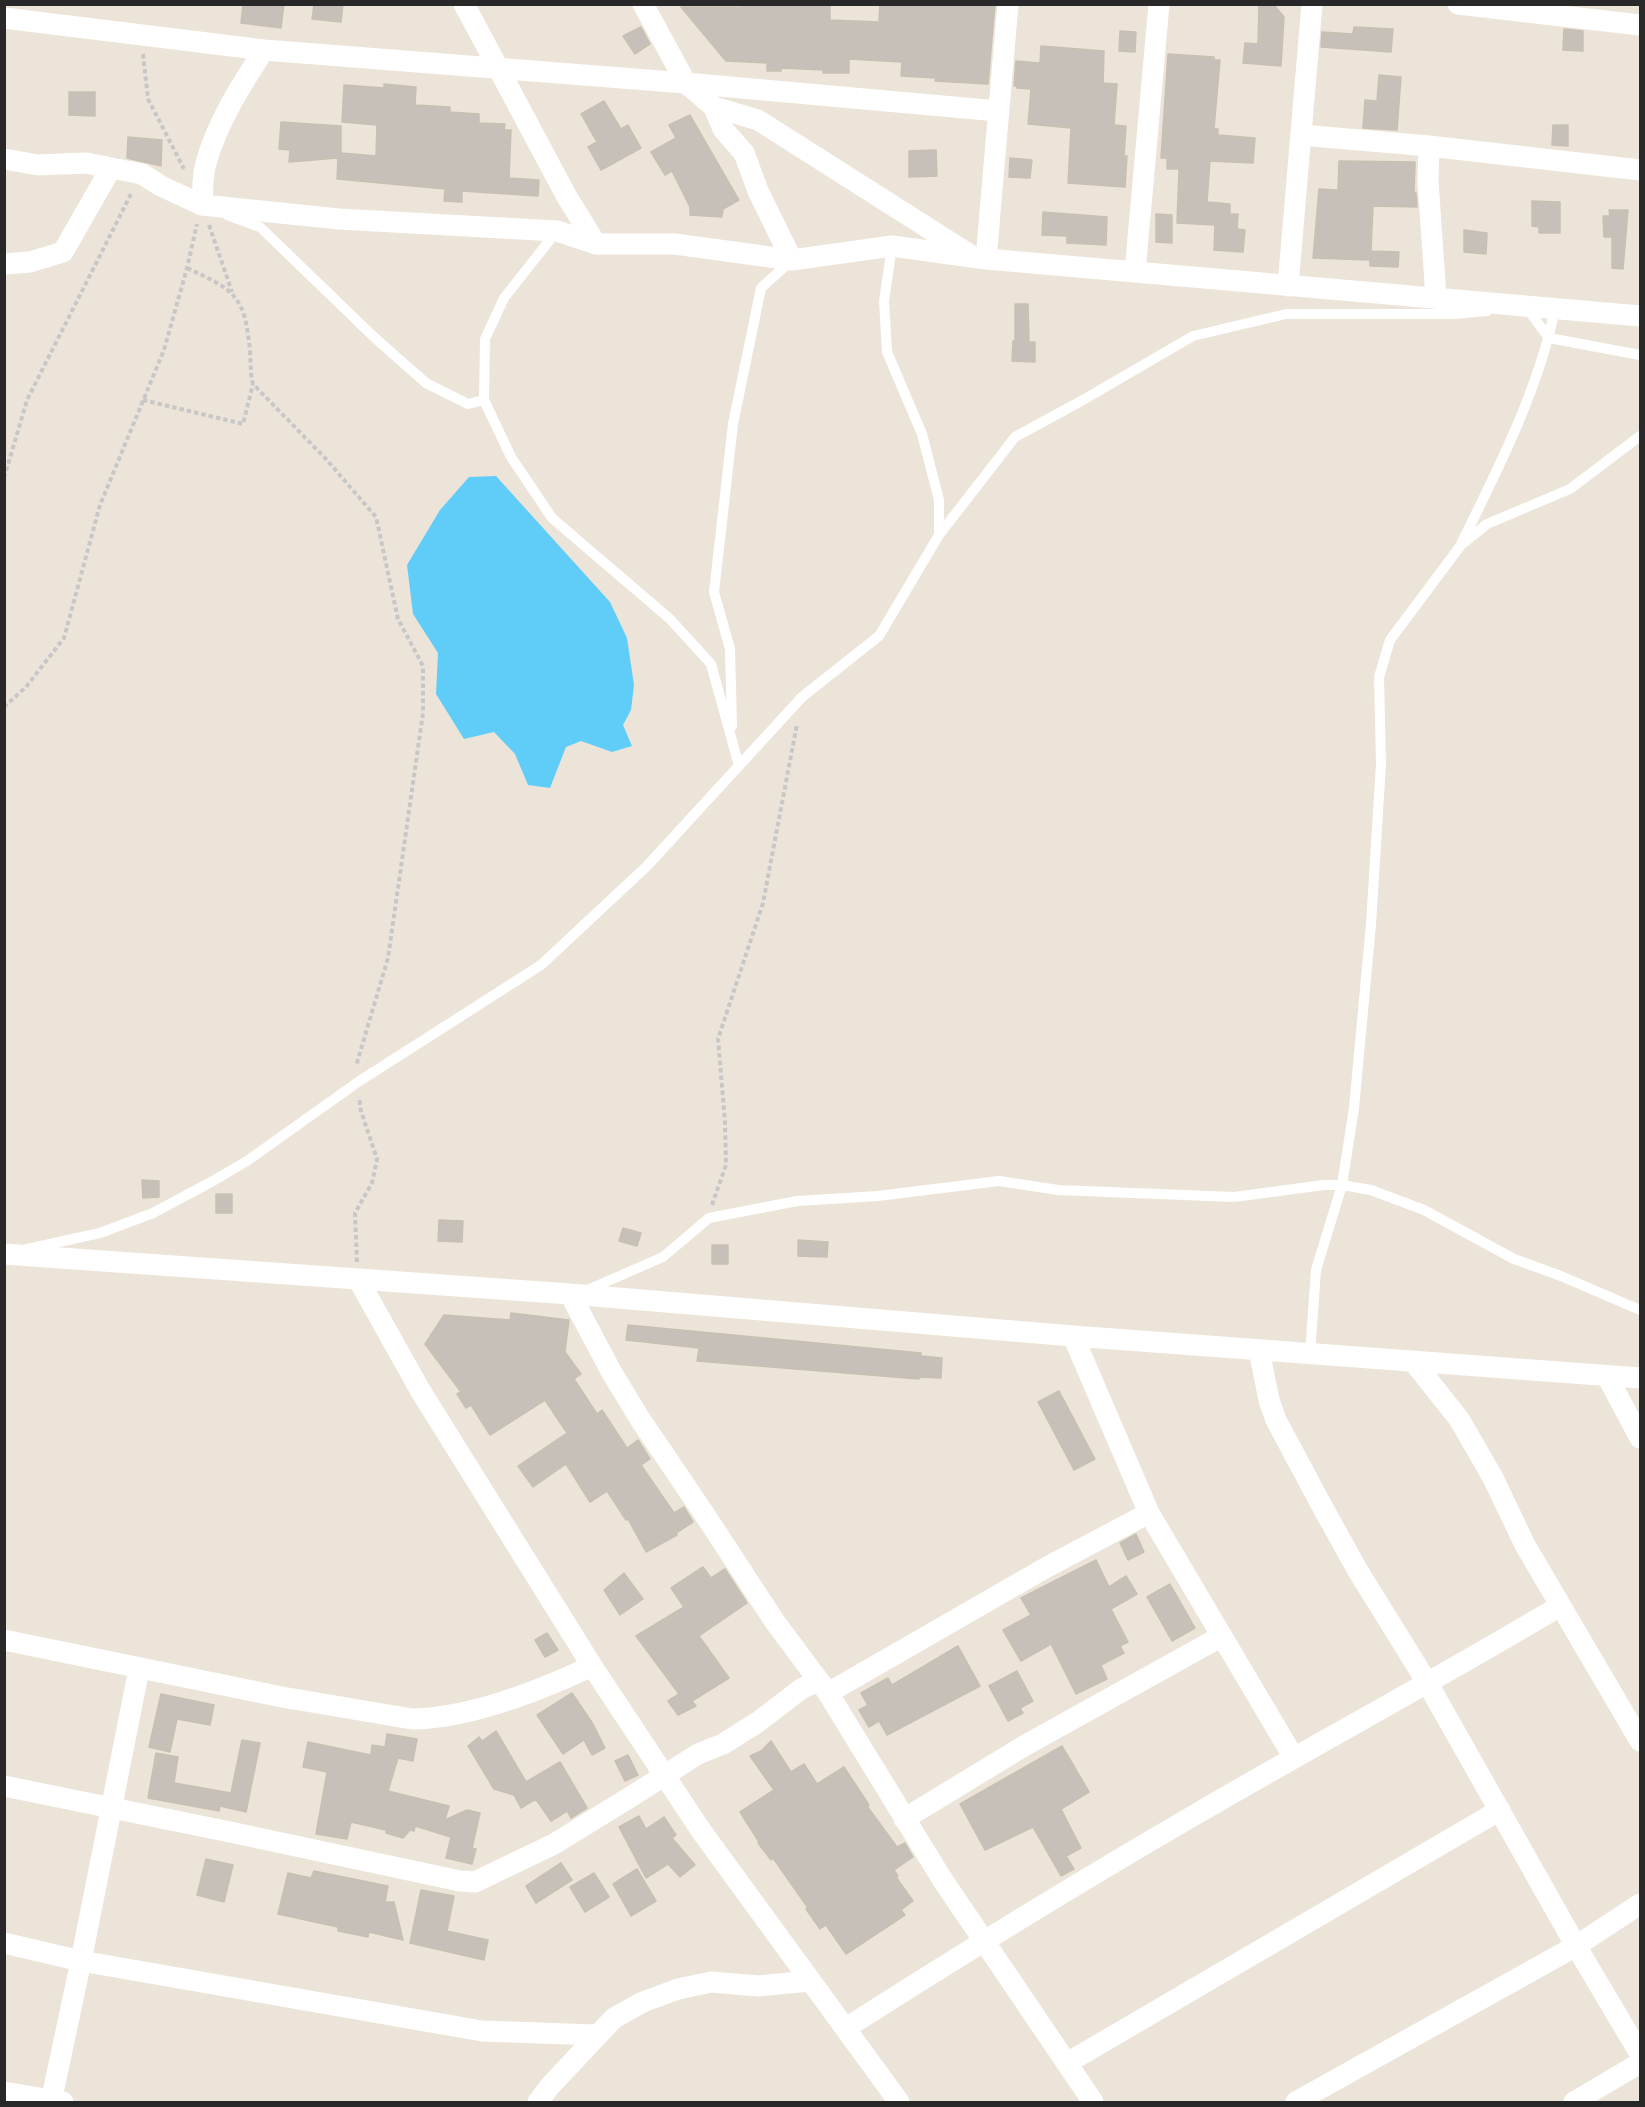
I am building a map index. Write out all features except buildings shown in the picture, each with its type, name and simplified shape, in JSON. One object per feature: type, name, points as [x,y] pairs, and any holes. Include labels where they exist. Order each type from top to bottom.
[{"type":"street","points":[[464,4],[567,197],[596,244]]},
{"type":"street","points":[[643,4],[686,82],[714,107],[758,120],[981,259]]},
{"type":"street","points":[[981,259],[1008,4]]},
{"type":"street","points":[[1135,272],[1159,4]]},
{"type":"street","points":[[1288,286],[1312,4]]},
{"type":"street","points":[[1458,4],[1641,25]]},
{"type":"street","points":[[4,18],[264,50],[686,82],[998,111]]},
{"type":"street","points":[[202,205],[205,164],[219,129],[264,50]]},
{"type":"street","points":[[714,107],[723,129],[744,153],[758,191],[792,260]]},
{"type":"street","points":[[1301,135],[1429,146],[1641,170]]},
{"type":"street","points":[[1429,146],[1428,181],[1436,298]]},
{"type":"street","points":[[4,159],[38,165],[86,163],[142,174],[161,186],[202,205],[339,219],[557,231],[596,244],[675,244],[792,260],[892,246],[981,259],[1641,316]]},
{"type":"street","points":[[4,264],[30,261],[63,252],[111,168]]},
{"type":"street","points":[[557,231],[567,197]]},
{"type":"street","points":[[4,1254],[573,1294],[1073,1336],[1641,1378]]},
{"type":"street","points":[[358,1279],[426,1399],[592,1666],[702,1832],[899,2103]]},
{"type":"street","points":[[573,1294],[612,1373],[640,1419],[822,1687],[983,1941],[1093,2103]]},
{"type":"street","points":[[1073,1336],[1149,1512],[1294,1758]]},
{"type":"street","points":[[1259,1350],[1265,1383],[1276,1420],[1358,1571],[1428,1684],[1576,1946],[1641,2054]]},
{"type":"street","points":[[1413,1361],[1459,1419],[1493,1478],[1525,1545],[1641,1741]]},
{"type":"street","points":[[1607,1376],[1641,1438]]},
{"type":"street","points":[[4,1786],[470,1882],[482,1879],[554,1844],[698,1754],[723,1744],[758,1722],[801,1689],[822,1687],[1149,1512]]},
{"type":"street","points":[[846,2028],[983,1941],[1294,1758],[1428,1684],[1560,1606]]},
{"type":"street","points":[[904,1819],[1024,1746],[1221,1636]]},
{"type":"street","points":[[4,1640],[282,1697],[412,1719],[432,1718],[480,1708],[547,1686],[592,1666]]},
{"type":"street","points":[[4,2092],[55,2102],[139,1669]]},
{"type":"street","points":[[1067,2063],[1500,1810]]},
{"type":"street","points":[[1296,2103],[1576,1946],[1641,1904]]},
{"type":"street","points":[[4,1943],[81,1961],[482,2031],[597,2035]]},
{"type":"street","points":[[538,2103],[550,2086],[597,2035],[614,2018],[631,2007],[662,1994],[697,1984],[728,1982],[758,1986],[810,1981]]},
{"type":"street","points":[[1574,2103],[1641,2063]]},
{"type":"lane","points":[[202,205],[260,227],[375,338],[426,383],[468,404],[484,400]]},
{"type":"lane","points":[[557,231],[504,298],[484,339],[484,400],[511,457],[552,518],[670,619],[711,664],[738,766]]},
{"type":"lane","points":[[892,246],[884,301],[887,352],[922,434],[939,500],[939,535]]},
{"type":"lane","points":[[732,743],[730,649],[714,592],[733,424],[761,288],[792,260]]},
{"type":"lane","points":[[4,1254],[100,1233],[153,1214],[247,1161],[358,1082],[541,965],[647,866],[802,697],[879,636],[939,535],[1015,437],[1193,336],[1286,314],[1454,314],[1526,306],[1549,338],[1641,355]]},
{"type":"lane","points":[[1310,1354],[1316,1270],[1342,1185],[1354,1108],[1371,924],[1381,764],[1379,677],[1390,640],[1461,545],[1509,446],[1549,338],[1555,309]]},
{"type":"lane","points":[[1461,545],[1487,525],[1570,489],[1641,436]]},
{"type":"lane","points":[[573,1294],[663,1257],[709,1218],[797,1201],[878,1196],[999,1181],[1058,1190],[1233,1197],[1324,1185],[1342,1185],[1371,1190],[1424,1210],[1514,1259],[1641,1310]]},
{"type":"path","points":[[141,35],[148,99],[186,173]]},
{"type":"path","points":[[4,478],[27,400],[114,225],[142,174]]},
{"type":"path","points":[[4,707],[26,687],[64,638],[100,505],[164,350],[202,205]]},
{"type":"path","points":[[202,205],[246,323],[250,352],[249,372],[253,384],[326,459],[376,517],[398,619],[423,666],[423,712],[388,958],[355,1067],[361,1111],[377,1159],[372,1183],[355,1213],[358,1279]]},
{"type":"path","points":[[187,268],[223,285],[233,293]]},
{"type":"path","points":[[143,400],[243,424],[253,384]]},
{"type":"path","points":[[709,1218],[726,1165],[718,1039],[763,903],[802,697]]},
{"type":"water","points":[[496,476],[610,602],[627,638],[634,685],[631,710],[623,725],[632,746],[612,752],[581,741],[566,747],[550,788],[528,785],[515,754],[494,732],[464,739],[436,694],[438,653],[413,614],[407,565],[440,510],[469,477]]}]
